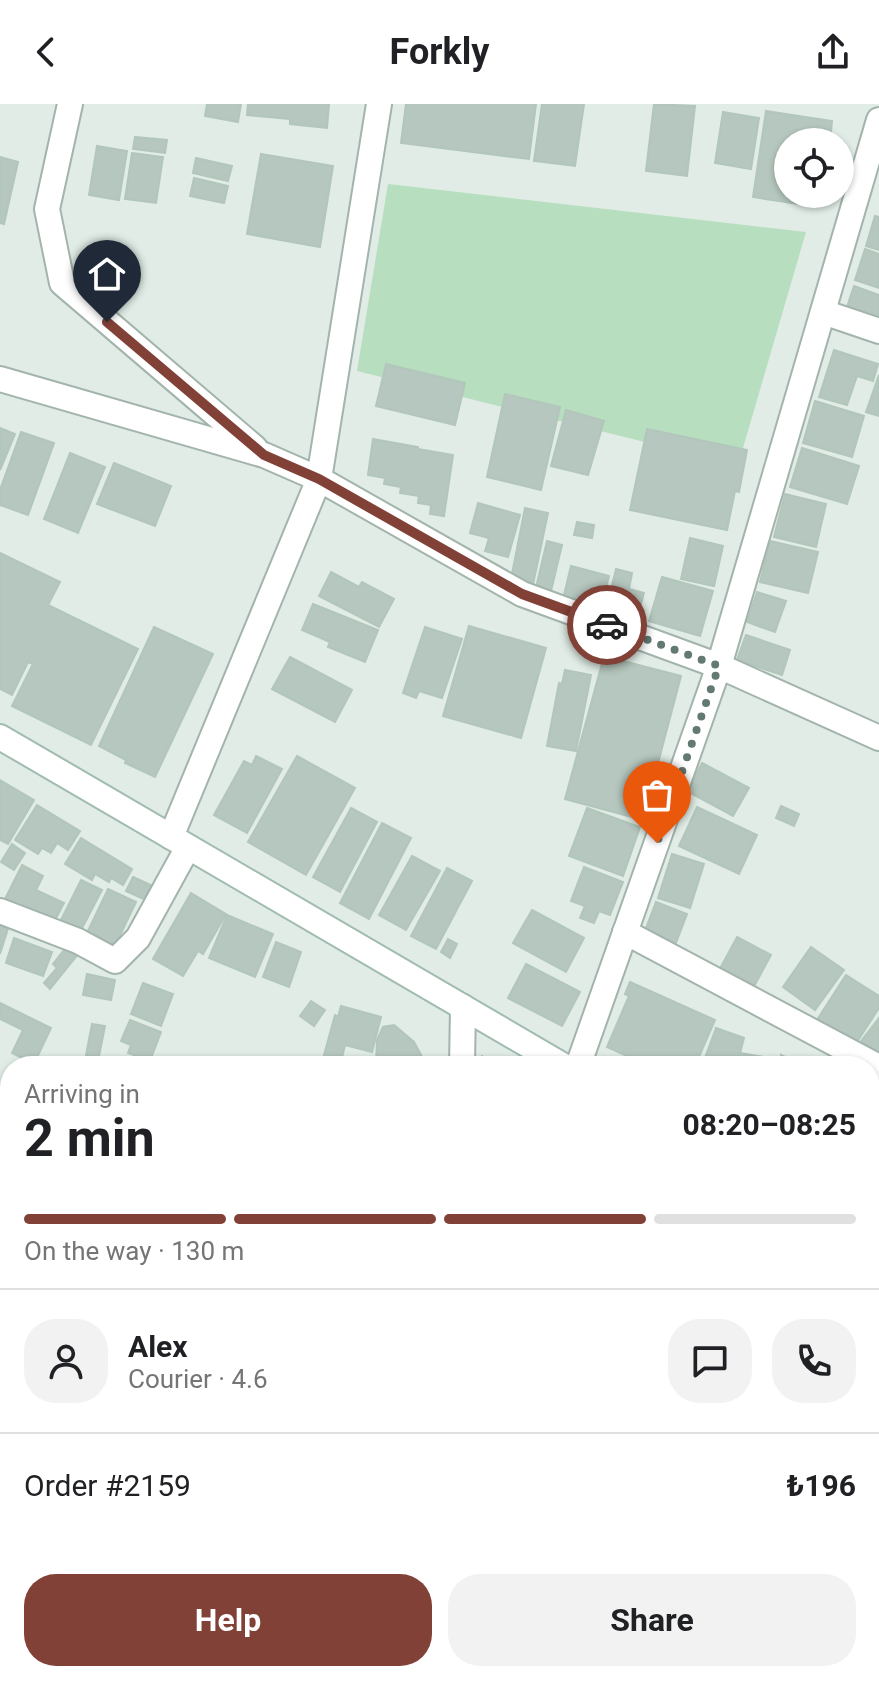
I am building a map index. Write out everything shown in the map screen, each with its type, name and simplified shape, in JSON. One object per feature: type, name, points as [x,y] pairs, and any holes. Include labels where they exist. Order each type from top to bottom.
[{"type":"street","points":[[70,104],[47,209],[62,283],[264,455]]},
{"type":"street","points":[[0,911],[78,941],[115,961],[138,938],[180,842],[319,479],[379,104]]},
{"type":"street","points":[[582,1056],[719,666],[879,120]]},
{"type":"street","points":[[823,312],[879,331]]},
{"type":"street","points":[[0,379],[264,455],[319,479],[522,594],[719,666],[879,738]]},
{"type":"street","points":[[0,737],[547,1056]]},
{"type":"street","points":[[625,932],[858,1056]]},
{"type":"street","points":[[462,1056],[463,1007]]},
{"type":"green space","points":[[388,184],[806,232],[738,465],[357,371]]},
{"type":"building","points":[[207,104],[241,104],[238,122],[205,116]]},
{"type":"building","points":[[248,104],[329,104],[327,128],[290,124],[290,119],[247,115]]},
{"type":"building","points":[[406,104],[536,104],[529,159],[401,143]]},
{"type":"building","points":[[542,104],[584,104],[575,166],[534,161]]},
{"type":"building","points":[[654,104],[695,106],[687,176],[646,171]]},
{"type":"building","points":[[766,111],[832,121],[831,128],[774,128],[774,200],[753,197]]},
{"type":"building","points":[[723,112],[759,118],[751,169],[715,163]]},
{"type":"building","points":[[135,137],[167,140],[165,153],[133,149]]},
{"type":"building","points":[[97,146],[127,151],[119,200],[89,195]]},
{"type":"building","points":[[132,153],[163,157],[156,203],[125,199]]},
{"type":"building","points":[[261,154],[333,166],[320,247],[247,234]]},
{"type":"building","points":[[0,157],[18,162],[4,224],[0,223]]},
{"type":"building","points":[[196,158],[232,166],[228,181],[193,173]]},
{"type":"building","points":[[194,178],[228,186],[224,203],[190,196]]},
{"type":"building","points":[[875,216],[879,217],[879,250],[866,246]]},
{"type":"building","points":[[865,249],[879,254],[879,288],[855,280]]},
{"type":"building","points":[[854,286],[879,295],[879,331],[843,319]]},
{"type":"building","points":[[834,350],[878,364],[873,381],[857,376],[847,405],[819,397]]},
{"type":"building","points":[[386,364],[465,383],[455,425],[376,406]]},
{"type":"building","points":[[879,375],[879,416],[866,412]]},
{"type":"building","points":[[505,394],[560,407],[541,490],[487,477]]},
{"type":"building","points":[[815,401],[864,416],[852,457],[803,443]]},
{"type":"building","points":[[566,410],[604,421],[588,475],[551,466]]},
{"type":"building","points":[[0,428],[15,434],[0,470]]},
{"type":"building","points":[[647,429],[747,450],[739,492],[735,491],[727,530],[630,510]]},
{"type":"building","points":[[21,432],[54,443],[28,515],[0,505],[0,490]]},
{"type":"building","points":[[373,439],[453,455],[444,516],[430,514],[431,505],[418,503],[419,496],[400,493],[401,487],[384,484],[385,478],[368,475]]},
{"type":"building","points":[[802,448],[859,466],[847,504],[790,487]]},
{"type":"building","points":[[70,453],[105,467],[78,533],[44,519]]},
{"type":"building","points":[[114,463],[171,486],[155,526],[97,504]]},
{"type":"building","points":[[785,494],[826,504],[816,547],[774,537]]},
{"type":"building","points":[[478,503],[520,515],[508,557],[485,551],[489,538],[470,533]]},
{"type":"building","points":[[525,508],[548,513],[532,589],[510,584]]},
{"type":"building","points":[[577,522],[594,525],[592,538],[574,535]]},
{"type":"building","points":[[690,538],[723,546],[714,586],[681,579]]},
{"type":"building","points":[[547,541],[562,545],[550,595],[535,592]]},
{"type":"building","points":[[770,541],[818,552],[808,593],[760,582]]},
{"type":"building","points":[[0,553],[60,582],[48,605],[138,649],[91,745],[12,706],[33,664],[28,662],[12,695],[0,689]]},
{"type":"building","points":[[571,566],[609,576],[600,609],[563,599]]},
{"type":"building","points":[[616,569],[632,573],[629,589],[644,593],[637,618],[606,611]]},
{"type":"building","points":[[331,572],[359,587],[362,582],[394,599],[379,627],[319,596]]},
{"type":"building","points":[[662,577],[713,591],[700,636],[649,621]]},
{"type":"building","points":[[757,592],[786,601],[775,632],[747,622]]},
{"type":"building","points":[[313,604],[378,630],[365,662],[328,647],[330,642],[302,630]]},
{"type":"building","points":[[469,626],[546,648],[521,738],[443,716]]},
{"type":"building","points":[[154,627],[213,654],[155,777],[99,746]]},
{"type":"building","points":[[425,627],[462,639],[442,698],[419,691],[416,698],[403,693]]},
{"type":"building","points":[[746,635],[790,650],[782,675],[737,660]]},
{"type":"building","points":[[604,656],[681,676],[643,820],[565,799]]},
{"type":"building","points":[[290,657],[352,690],[335,722],[272,689]]},
{"type":"building","points":[[565,670],[591,675],[576,751],[547,746],[559,683],[562,684]]},
{"type":"building","points":[[256,756],[282,769],[247,833],[214,815],[244,761],[252,765]]},
{"type":"building","points":[[297,756],[355,788],[306,875],[248,842]]},
{"type":"building","points":[[702,763],[749,788],[733,816],[687,791]]},
{"type":"building","points":[[0,780],[34,800],[8,844],[0,840]]},
{"type":"building","points":[[37,805],[80,831],[68,850],[57,843],[51,853],[42,848],[38,854],[15,840]]},
{"type":"building","points":[[781,806],[799,814],[794,826],[776,818]]},
{"type":"building","points":[[697,807],[757,835],[739,874],[679,846]]},
{"type":"building","points":[[351,808],[377,822],[340,892],[313,877]]},
{"type":"building","points":[[587,808],[640,827],[623,876],[569,856]]},
{"type":"building","points":[[382,823],[411,838],[369,919],[340,903]]},
{"type":"building","points":[[81,838],[132,869],[123,885],[95,874],[92,880],[65,864]]},
{"type":"building","points":[[12,844],[25,853],[14,870],[1,862]]},
{"type":"building","points":[[672,854],[704,864],[690,908],[658,898]]},
{"type":"building","points":[[412,856],[440,871],[406,930],[379,915]]},
{"type":"building","points":[[22,865],[43,876],[36,890],[64,903],[53,924],[5,899]]},
{"type":"building","points":[[584,867],[623,882],[610,915],[599,911],[594,923],[580,918],[585,906],[571,901]]},
{"type":"building","points":[[447,868],[472,881],[436,949],[411,936]]},
{"type":"building","points":[[133,877],[155,887],[148,901],[126,891]]},
{"type":"building","points":[[81,880],[102,890],[79,934],[59,924]]},
{"type":"building","points":[[108,889],[136,902],[114,948],[86,935]]},
{"type":"building","points":[[191,893],[226,914],[203,954],[198,951],[183,976],[153,959]]},
{"type":"building","points":[[656,902],[687,914],[674,948],[643,936]]},
{"type":"building","points":[[532,910],[584,938],[566,972],[513,943]]},
{"type":"building","points":[[227,915],[273,934],[255,977],[209,958]]},
{"type":"building","points":[[0,918],[10,922],[0,954]]},
{"type":"building","points":[[737,937],[771,955],[750,994],[716,976]]},
{"type":"building","points":[[14,938],[52,952],[43,976],[6,963]]},
{"type":"building","points":[[448,939],[457,944],[450,958],[441,952]]},
{"type":"building","points":[[276,942],[301,952],[289,987],[263,977]]},
{"type":"building","points":[[68,945],[79,953],[50,989],[44,983],[57,968],[53,964]]},
{"type":"building","points":[[811,947],[844,970],[815,1010],[783,987]]},
{"type":"building","points":[[526,964],[580,992],[562,1026],[508,998]]},
{"type":"building","points":[[87,974],[115,980],[111,1000],[83,995]]},
{"type":"building","points":[[846,975],[879,996],[879,1008],[855,1045],[817,1020]]},
{"type":"building","points":[[630,982],[715,1020],[699,1056],[627,1056],[607,1047],[629,996],[625,994]]},
{"type":"building","points":[[143,983],[173,994],[161,1026],[131,1014]]},
{"type":"building","points":[[311,1001],[325,1010],[314,1026],[300,1016]]},
{"type":"building","points":[[0,1003],[51,1028],[38,1056],[12,1053],[23,1030],[0,1019]]},
{"type":"building","points":[[341,1006],[381,1017],[372,1052],[345,1045],[342,1056],[324,1056],[335,1015],[338,1017]]},
{"type":"building","points":[[879,1018],[879,1055],[861,1041]]},
{"type":"building","points":[[130,1020],[161,1032],[152,1056],[128,1053],[131,1045],[121,1041]]},
{"type":"building","points":[[92,1024],[105,1026],[99,1056],[86,1056]]},
{"type":"building","points":[[394,1025],[414,1042],[422,1056],[376,1056],[377,1040],[383,1027]]},
{"type":"building","points":[[716,1028],[744,1038],[740,1053],[758,1056],[706,1056]]},
{"type":"way so far","points":[[607,625],[719,666],[657,843]]},
{"type":"route","points":[[107,322],[264,455],[319,479],[522,594],[607,625]]}]
